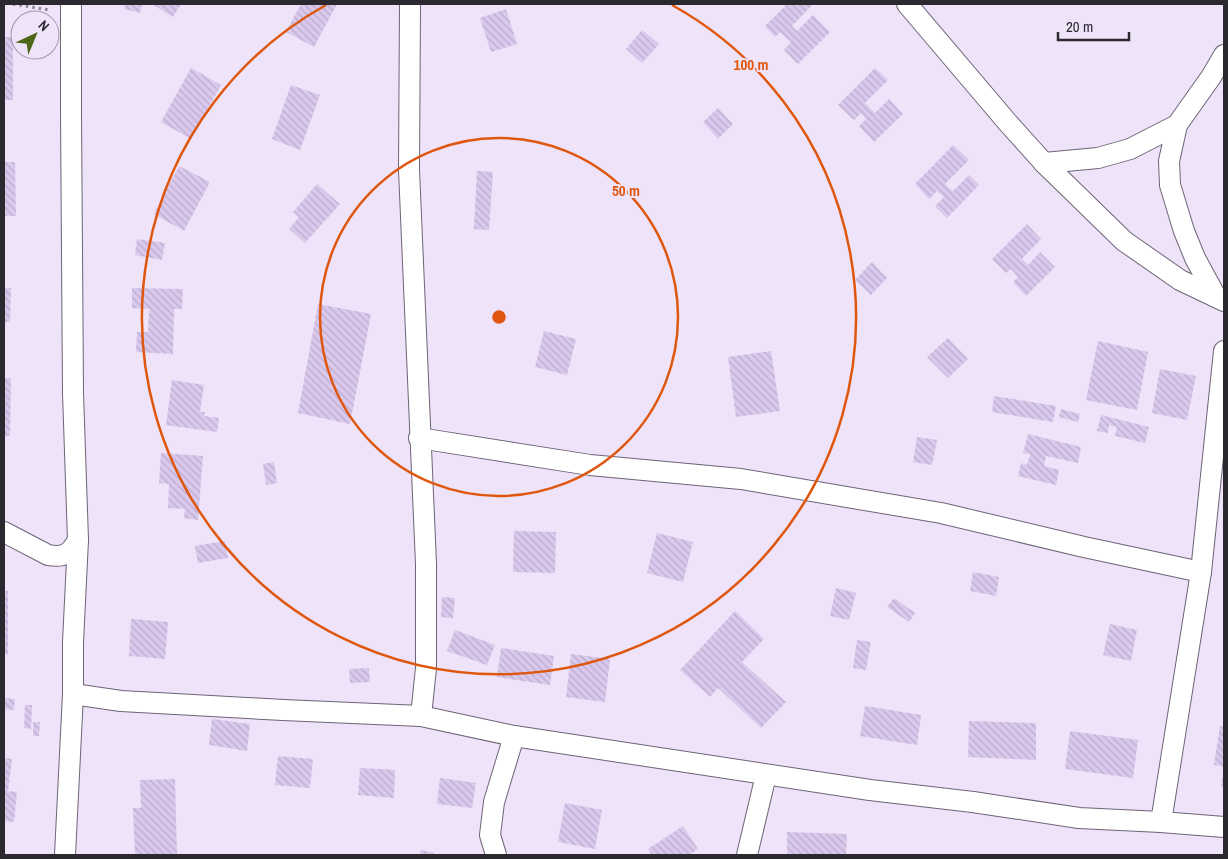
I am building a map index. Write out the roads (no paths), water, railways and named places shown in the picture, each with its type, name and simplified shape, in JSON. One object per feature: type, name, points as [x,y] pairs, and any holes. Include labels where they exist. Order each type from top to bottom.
[{"type":"street","points":[[410,4],[409,170],[419,438],[426,564],[426,668],[422,716]]},
{"type":"street","points":[[907,4],[1044,163],[1124,241],[1180,280],[1220,299]]},
{"type":"street","points":[[65,855],[78,540],[73,393],[72,9]]},
{"type":"street","points":[[1220,299],[1195,258],[1184,231],[1170,185],[1169,161],[1177,125],[1224,55]]},
{"type":"street","points":[[1044,163],[1098,158],[1130,149],[1177,125]]},
{"type":"street","points":[[1161,822],[1201,572],[1224,351]]},
{"type":"street","points":[[419,438],[590,465],[741,479],[941,513],[1084,547],[1201,572]]},
{"type":"street","points":[[4,532],[48,555],[54,556],[70,553],[78,540]]},
{"type":"street","points":[[73,694],[131,701],[422,716],[514,736],[766,775],[1079,818],[1224,827]]},
{"type":"street","points":[[496,855],[490,835],[494,802],[514,736]]},
{"type":"street","points":[[747,855],[766,775]]}]
